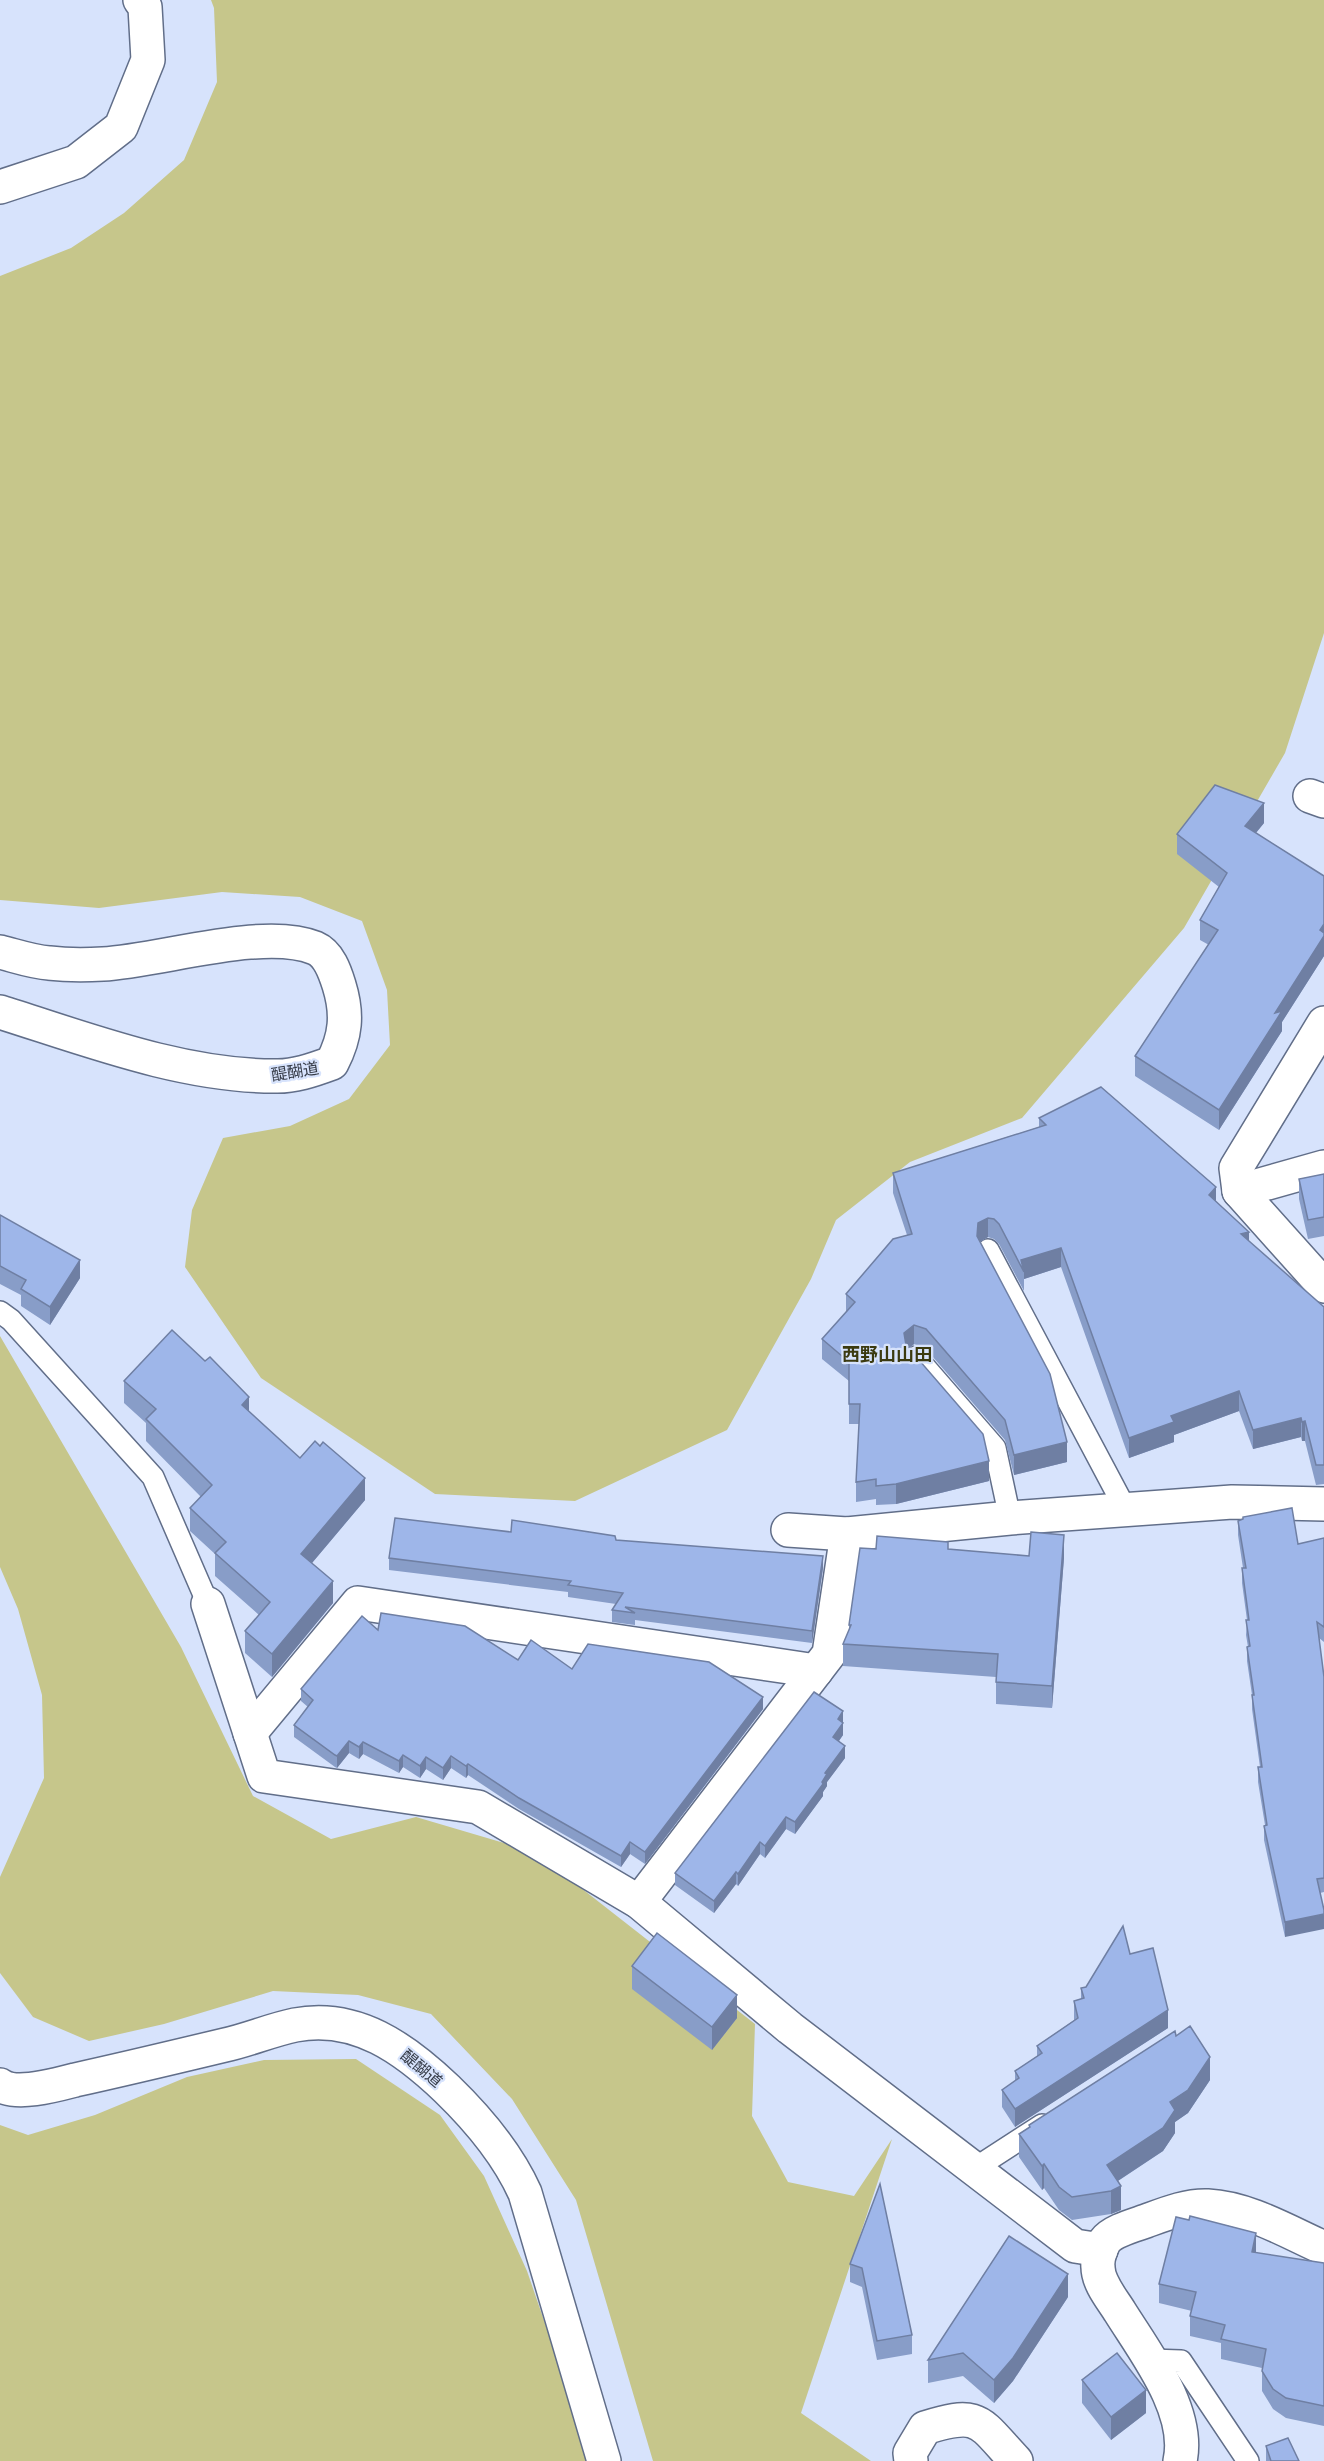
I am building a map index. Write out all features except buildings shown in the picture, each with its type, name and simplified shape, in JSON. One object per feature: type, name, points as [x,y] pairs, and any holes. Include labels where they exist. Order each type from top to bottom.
[{"type":"street","points":[[0,187],[76,162],[121,127],[148,60],[145,7],[140,0]]},
{"type":"street","name":"醍醐道","points":[[0,952],[47,963],[105,964],[251,942],[291,943],[317,949],[330,962],[344,1001],[346,1022],[341,1045],[332,1063],[311,1071],[275,1077],[187,1066],[122,1050],[0,1012]]},
{"type":"street","points":[[1324,1023],[1236,1167],[1239,1191],[1324,1286]]},
{"type":"street","points":[[1239,1191],[1324,1167]]},
{"type":"street","points":[[788,1530],[847,1534],[1010,1518],[1232,1502],[1324,1504]]},
{"type":"street","points":[[639,1902],[829,1654],[847,1534]]},
{"type":"street","points":[[250,1733],[358,1603],[816,1671]]},
{"type":"street","points":[[208,1604],[264,1776],[478,1807],[639,1902],[790,2028],[1075,2246],[1101,2250]]},
{"type":"street","name":"醍醐道","points":[[0,2085],[7,2090],[48,2086],[228,2045],[296,2025],[336,2024],[366,2032],[410,2056],[471,2113],[513,2166],[525,2193],[604,2461]]},
{"type":"street","points":[[1180,2461],[1180,2433],[1174,2406],[1151,2360],[1106,2291],[1098,2268],[1101,2250],[1106,2239],[1174,2211],[1208,2206],[1245,2214],[1324,2248]]},
{"type":"street","points":[[910,2461],[910,2453],[925,2428],[955,2418],[979,2422],[1016,2461]]},
{"type":"lane","points":[[988,1250],[1126,1510]]},
{"type":"lane","points":[[0,1312],[11,1320],[153,1477],[208,1604]]},
{"type":"lane","points":[[916,1357],[995,1448],[1010,1518]]},
{"type":"lane","points":[[974,2169],[1061,2113]]},
{"type":"lane","points":[[1151,2360],[1180,2361],[1248,2461]]},
{"type":"green space","points":[[211,0],[1324,0],[1324,633],[1285,753],[1184,928],[1022,1118],[910,1162],[836,1220],[811,1279],[727,1430],[575,1501],[435,1494],[261,1378],[185,1267],[192,1210],[223,1138],[290,1126],[349,1099],[390,1045],[387,990],[362,921],[300,897],[222,892],[99,908],[0,900],[0,276],[71,248],[124,213],[184,160],[217,82],[214,8]]},
{"type":"green space","points":[[0,1336],[181,1647],[253,1796],[331,1839],[416,1817],[535,1852],[755,2024],[752,2116],[788,2182],[854,2196],[892,2139],[801,2413],[871,2461],[653,2461],[576,2200],[512,2099],[431,2014],[358,1995],[273,1991],[164,2024],[89,2041],[33,2017],[0,1973],[0,1877],[44,1778],[42,1695],[18,1609],[0,1567]]},
{"type":"green space","points":[[356,2059],[440,2115],[484,2176],[527,2271],[570,2396],[589,2461],[0,2461],[0,2125],[28,2135],[95,2115],[187,2077],[264,2060]]},
{"type":"district","name":"西野山山田","points":[[887,1355]]}]
